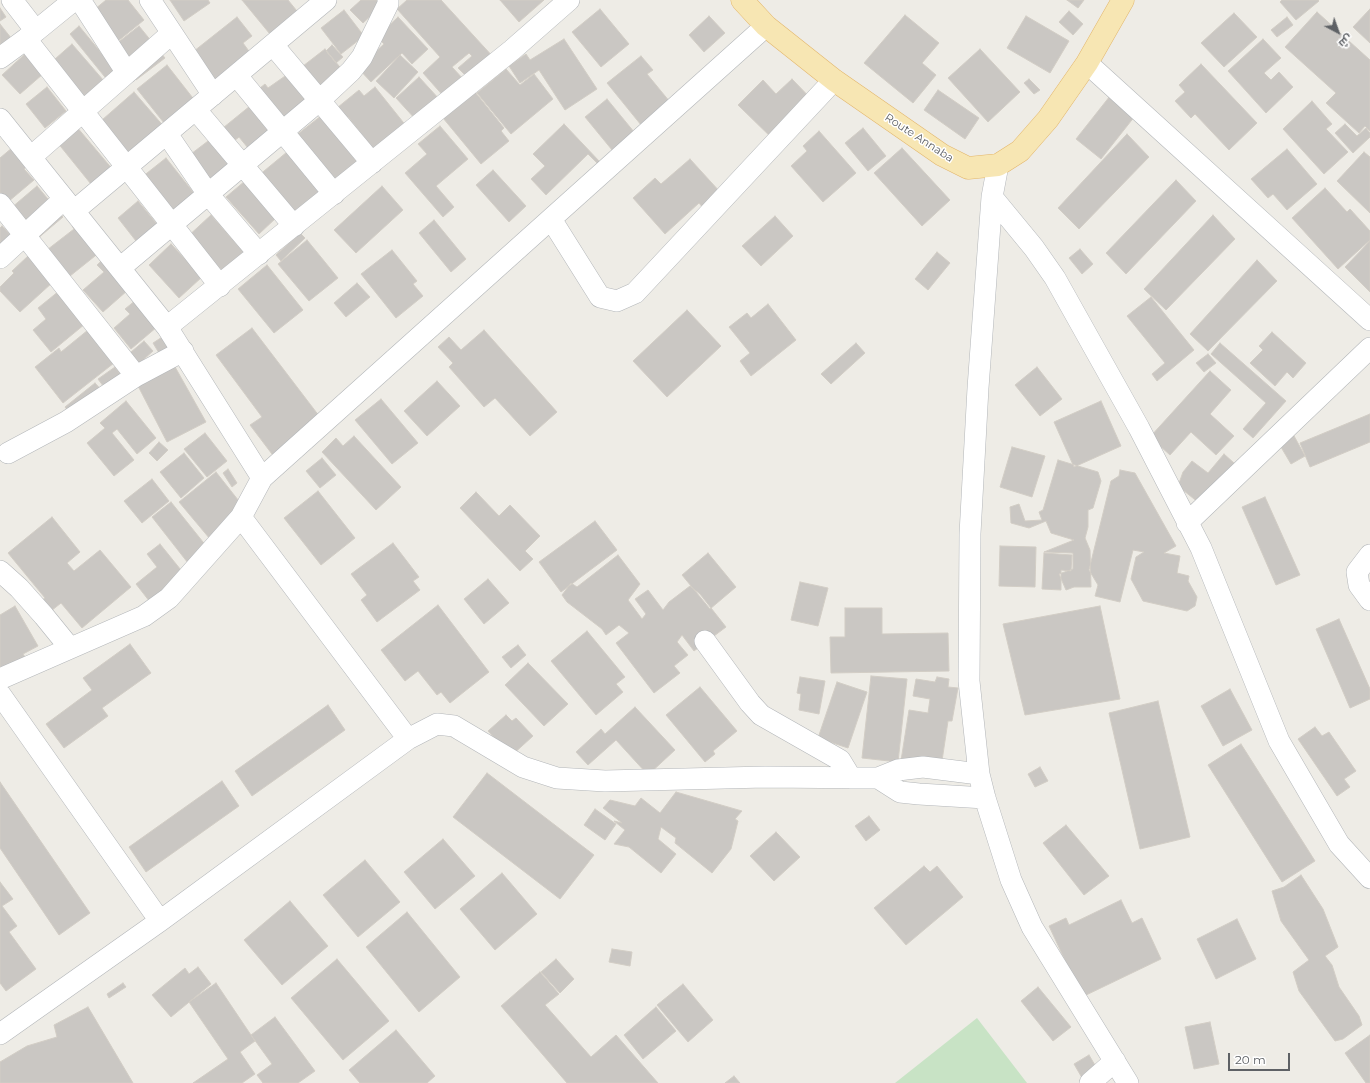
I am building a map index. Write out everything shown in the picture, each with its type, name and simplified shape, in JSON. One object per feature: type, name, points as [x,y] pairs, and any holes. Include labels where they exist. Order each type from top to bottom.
[{"type":"main road","name":"Route Annaba","points":[[742,0],[766,26],[834,80],[942,155],[968,168],[998,165],[1020,151],[1048,119],[1087,63],[1123,0]]},
{"type":"street","points":[[12,0],[31,35],[84,111],[128,167],[170,225],[220,286]]},
{"type":"street","points":[[0,58],[74,0]]},
{"type":"street","points":[[80,0],[127,73]]},
{"type":"street","points":[[150,0],[213,95]]},
{"type":"street","points":[[0,258],[26,234],[128,167],[326,0]]},
{"type":"street","points":[[120,268],[320,100],[351,71],[362,57],[388,4],[388,0]]},
{"type":"street","points":[[167,327],[220,286],[512,50],[569,0]]},
{"type":"street","points":[[0,679],[144,616],[169,598],[241,517],[262,478],[766,26]]},
{"type":"street","points":[[31,157],[172,33]]},
{"type":"street","points":[[272,45],[372,163]]},
{"type":"street","points":[[1087,63],[1370,320]]},
{"type":"street","points":[[237,76],[334,194]]},
{"type":"street","points":[[550,219],[600,297],[617,301],[635,293],[834,80]]},
{"type":"street","points":[[196,110],[294,226]]},
{"type":"street","points":[[3,129],[31,157],[167,327],[262,478]]},
{"type":"street","points":[[167,134],[208,194],[259,254]]},
{"type":"street","points":[[998,165],[992,197],[978,388],[970,534],[969,681],[979,774],[1011,880],[1032,927],[1128,1083]]},
{"type":"street","points":[[992,197],[1034,248],[1055,278],[1139,428],[1204,556],[1279,741],[1340,844],[1370,878]]},
{"type":"street","points":[[0,204],[26,234],[136,376]]},
{"type":"street","points":[[1187,523],[1370,348]]},
{"type":"street","points":[[8,453],[66,422],[136,376],[183,351]]},
{"type":"street","points":[[241,517],[408,738]]},
{"type":"street","points":[[1370,555],[1357,572],[1359,585],[1370,600]]},
{"type":"street","points":[[0,571],[19,588],[70,648]]},
{"type":"street","points":[[705,641],[750,703],[761,715],[840,760],[851,778]]},
{"type":"street","points":[[0,694],[160,921]]},
{"type":"street","points":[[0,1034],[160,921],[408,738],[437,724],[454,726],[523,767],[557,778],[605,781],[765,777],[878,778],[898,770],[923,767],[979,774]]},
{"type":"street","points":[[878,778],[900,792],[985,798]]},
{"type":"street","points":[[1090,1083],[1115,1061]]},
{"type":"green space","points":[[977,1018],[1027,1083],[895,1083]]},
{"type":"building","points":[[106,0],[128,0],[144,20],[107,50],[83,19]]},
{"type":"building","points":[[170,0],[208,0],[210,3],[184,21]]},
{"type":"building","points":[[242,0],[288,0],[301,16],[274,39]]},
{"type":"building","points":[[361,0],[388,0],[363,23],[350,10]]},
{"type":"building","points":[[407,0],[441,0],[495,59],[471,81],[458,68],[472,56],[469,53],[452,67],[465,81],[446,99],[423,73],[440,57],[397,9]]},
{"type":"building","points":[[500,0],[544,0],[519,22]]},
{"type":"building","points":[[1067,0],[1084,0],[1078,8]]},
{"type":"building","points":[[1282,0],[1319,1],[1296,20],[1280,2]]},
{"type":"building","points":[[0,8],[6,17],[0,21]]},
{"type":"building","points":[[600,9],[629,44],[601,67],[572,32]]},
{"type":"building","points":[[1370,9],[1370,43],[1353,27]]},
{"type":"building","points":[[344,10],[364,36],[341,54],[321,28]]},
{"type":"building","points":[[1069,11],[1083,24],[1073,35],[1059,22]]},
{"type":"building","points":[[1317,12],[1370,60],[1370,131],[1365,126],[1359,133],[1326,103],[1336,93],[1285,47]]},
{"type":"building","points":[[1234,13],[1257,37],[1224,67],[1201,43]]},
{"type":"building","points":[[905,15],[939,43],[922,63],[936,75],[913,103],[864,63]]},
{"type":"building","points":[[709,16],[725,33],[704,52],[689,35]]},
{"type":"building","points":[[1026,16],[1069,41],[1050,73],[1007,48]]},
{"type":"building","points":[[237,17],[252,36],[243,43],[251,54],[207,89],[184,59]]},
{"type":"building","points":[[398,17],[428,49],[412,64],[402,53],[371,82],[358,68],[384,44],[377,37]]},
{"type":"building","points":[[1287,17],[1293,25],[1277,37],[1271,30]]},
{"type":"building","points":[[0,24],[19,48],[0,53]]},
{"type":"building","points":[[79,26],[127,84],[117,92],[70,34]]},
{"type":"building","points":[[139,26],[165,58],[136,80],[111,48]]},
{"type":"building","points":[[564,39],[597,89],[565,110],[539,70],[520,83],[509,66],[526,54],[530,60]]},
{"type":"building","points":[[1263,39],[1281,58],[1264,73],[1271,80],[1279,72],[1293,87],[1266,113],[1228,71]]},
{"type":"building","points":[[72,44],[104,81],[85,98],[46,67]]},
{"type":"building","points":[[332,45],[343,57],[336,63],[326,51]]},
{"type":"building","points":[[325,49],[344,72],[322,90],[303,66]]},
{"type":"building","points":[[980,49],[1020,92],[988,122],[948,78]]},
{"type":"building","points":[[25,54],[43,74],[20,94],[2,75]]},
{"type":"building","points":[[400,55],[418,72],[394,98],[376,81]]},
{"type":"building","points":[[641,56],[653,70],[647,74],[679,113],[650,136],[607,83]]},
{"type":"building","points":[[1201,64],[1257,123],[1229,150],[1195,114],[1191,118],[1175,101],[1185,92],[1179,85]]},
{"type":"building","points":[[167,65],[196,102],[176,138],[137,89]]},
{"type":"building","points":[[506,69],[520,85],[534,74],[553,99],[511,134],[477,93]]},
{"type":"building","points":[[288,74],[314,110],[285,131],[255,92],[265,84],[268,88]]},
{"type":"building","points":[[419,77],[440,100],[417,121],[396,98]]},
{"type":"building","points":[[792,79],[819,107],[780,146],[738,105],[763,80],[776,94]]},
{"type":"building","points":[[1029,79],[1040,90],[1034,94],[1024,83]]},
{"type":"building","points":[[47,87],[66,111],[45,128],[26,104]]},
{"type":"building","points":[[375,87],[407,127],[376,152],[348,117],[341,123],[332,112],[359,90],[364,96]]},
{"type":"building","points":[[938,90],[979,118],[965,139],[924,110]]},
{"type":"building","points":[[134,92],[172,136],[134,169],[94,127]]},
{"type":"building","points":[[475,92],[504,128],[501,131],[509,141],[481,164],[443,118]]},
{"type":"building","points":[[1110,96],[1135,116],[1101,159],[1076,139]]},
{"type":"building","points":[[607,99],[639,138],[617,156],[585,117]]},
{"type":"building","points":[[1312,101],[1332,124],[1326,129],[1348,152],[1324,174],[1283,129]]},
{"type":"building","points":[[250,106],[269,130],[248,148],[239,137],[229,145],[218,132]]},
{"type":"building","points":[[321,116],[361,167],[334,187],[294,137]]},
{"type":"building","points":[[564,124],[600,162],[598,164],[588,154],[546,195],[531,179],[545,166],[533,154]]},
{"type":"building","points":[[1345,124],[1357,136],[1366,128],[1370,133],[1370,137],[1353,153],[1335,133]]},
{"type":"building","points":[[76,126],[119,177],[99,194],[57,142]]},
{"type":"building","points":[[440,126],[468,159],[436,186],[454,207],[443,217],[405,173],[427,154],[418,144]]},
{"type":"building","points":[[863,128],[886,156],[868,171],[845,143]]},
{"type":"building","points":[[819,131],[856,173],[823,202],[791,166],[807,151],[803,146]]},
{"type":"building","points":[[1127,134],[1149,157],[1079,229],[1058,208]]},
{"type":"building","points":[[212,138],[238,171],[206,180],[187,157]]},
{"type":"building","points":[[19,142],[34,160],[24,169],[34,180],[2,207],[0,205],[0,158]]},
{"type":"building","points":[[902,148],[950,200],[922,226],[874,173]]},
{"type":"building","points":[[1287,149],[1317,184],[1287,210],[1273,194],[1268,198],[1251,179]]},
{"type":"building","points":[[287,152],[324,198],[295,221],[258,176]]},
{"type":"building","points":[[1364,152],[1370,157],[1370,213],[1337,181]]},
{"type":"building","points":[[166,158],[201,202],[176,221],[142,177]]},
{"type":"building","points":[[690,159],[721,193],[704,209],[699,203],[665,234],[633,198],[655,178],[661,184]]},
{"type":"building","points":[[493,170],[526,206],[509,222],[476,185]]},
{"type":"building","points":[[1176,180],[1196,201],[1126,274],[1106,253]]},
{"type":"building","points":[[245,181],[277,217],[259,234],[226,197]]},
{"type":"building","points":[[37,186],[63,217],[30,245],[4,214]]},
{"type":"building","points":[[382,186],[403,210],[356,253],[334,230]]},
{"type":"building","points":[[1325,188],[1347,212],[1350,209],[1370,231],[1370,240],[1338,269],[1292,218]]},
{"type":"building","points":[[138,201],[165,234],[136,241],[118,218]]},
{"type":"building","points":[[211,215],[248,257],[227,276],[204,251],[185,239]]},
{"type":"building","points":[[1213,215],[1235,239],[1166,310],[1144,289]]},
{"type":"building","points":[[775,216],[793,236],[761,266],[742,246]]},
{"type":"building","points":[[82,218],[105,248],[65,280],[43,253],[74,229],[72,226]]},
{"type":"building","points":[[434,220],[466,259],[451,272],[419,233]]},
{"type":"building","points":[[2,226],[23,248],[0,252],[0,228]]},
{"type":"building","points":[[300,233],[305,238],[281,261],[276,255]]},
{"type":"building","points":[[307,240],[338,278],[309,301],[278,264]]},
{"type":"building","points":[[1370,241],[1370,292],[1345,267]]},
{"type":"building","points":[[171,244],[202,277],[179,298],[149,265]]},
{"type":"building","points":[[1080,249],[1093,264],[1082,274],[1069,258]]},
{"type":"building","points":[[392,250],[417,281],[413,284],[423,296],[396,318],[361,274]]},
{"type":"building","points":[[937,252],[950,263],[928,290],[915,279]]},
{"type":"building","points":[[110,253],[136,283],[103,312],[83,290],[104,272],[97,265]]},
{"type":"building","points":[[28,256],[53,282],[20,312],[0,291],[0,287],[14,273],[12,271]]},
{"type":"building","points":[[1257,260],[1277,281],[1208,351],[1190,334]]},
{"type":"building","points":[[267,265],[303,310],[274,333],[238,289]]},
{"type":"building","points":[[357,283],[370,297],[346,317],[334,303]]},
{"type":"building","points":[[59,291],[85,324],[51,352],[33,330],[46,319],[38,308]]},
{"type":"building","points":[[142,295],[164,321],[131,349],[114,328],[130,314],[125,309]]},
{"type":"building","points":[[1151,297],[1194,350],[1157,381],[1152,374],[1165,363],[1127,316]]},
{"type":"building","points":[[768,304],[796,340],[751,376],[740,361],[750,353],[729,327],[747,313],[751,318]]},
{"type":"building","points":[[687,310],[721,346],[667,397],[633,361]]},
{"type":"building","points":[[252,328],[326,425],[278,462],[250,425],[262,417],[216,355]]},
{"type":"building","points":[[88,330],[114,363],[63,403],[35,367],[59,348],[61,352]]},
{"type":"building","points":[[173,330],[165,363],[153,343]]},
{"type":"building","points":[[484,330],[557,412],[530,436],[495,398],[484,407],[449,367],[453,363],[438,347],[449,337],[461,350]]},
{"type":"building","points":[[1272,332],[1306,363],[1293,378],[1287,372],[1275,386],[1250,363],[1263,350],[1259,346]]},
{"type":"building","points":[[144,341],[153,351],[133,369],[124,358]]},
{"type":"building","points":[[856,343],[865,353],[831,384],[821,374]]},
{"type":"building","points":[[1220,343],[1286,401],[1253,438],[1243,429],[1266,403],[1211,354]]},
{"type":"building","points":[[1208,354],[1216,363],[1204,372],[1196,363]]},
{"type":"building","points":[[174,365],[206,422],[167,442],[137,384]]},
{"type":"building","points":[[115,367],[126,382],[109,394],[98,379]]},
{"type":"building","points":[[1037,367],[1062,399],[1040,416],[1015,385]]},
{"type":"building","points":[[1210,371],[1231,390],[1210,414],[1234,436],[1216,455],[1191,432],[1170,455],[1150,437]]},
{"type":"building","points":[[437,381],[460,406],[427,436],[404,411]]},
{"type":"building","points":[[95,383],[105,394],[74,419],[65,407]]},
{"type":"building","points":[[381,399],[418,443],[392,464],[355,420]]},
{"type":"building","points":[[126,401],[156,438],[137,454],[117,429],[112,433],[134,460],[114,476],[87,443],[105,428],[100,423]]},
{"type":"building","points":[[1101,401],[1121,446],[1074,467],[1054,422]]},
{"type":"building","points":[[1370,414],[1370,442],[1310,467],[1300,443]]},
{"type":"building","points":[[205,433],[227,461],[207,477],[184,449]]},
{"type":"building","points":[[1293,434],[1305,456],[1291,464],[1278,442]]},
{"type":"building","points":[[354,436],[401,487],[376,510],[322,452],[336,438],[343,446]]},
{"type":"building","points":[[159,442],[168,450],[157,461],[149,453]]},
{"type":"building","points":[[1012,447],[1045,456],[1032,497],[1000,487]]},
{"type":"building","points":[[184,453],[204,478],[181,498],[160,472]]},
{"type":"building","points":[[1224,454],[1234,463],[1199,503],[1178,486],[1183,472],[1192,461],[1208,473]]},
{"type":"building","points":[[322,458],[336,475],[320,488],[306,471]]},
{"type":"building","points":[[1058,460],[1098,472],[1101,481],[1093,508],[1088,510],[1088,527],[1085,538],[1090,550],[1091,587],[1074,587],[1066,590],[1059,574],[1073,569],[1073,553],[1044,552],[1074,540],[1051,533],[1046,521],[1029,528],[1011,523],[1010,507],[1019,504],[1025,521],[1042,520],[1039,512],[1043,510]]},
{"type":"building","points":[[228,469],[237,483],[232,487],[223,473]]},
{"type":"building","points":[[1120,470],[1135,473],[1176,546],[1164,553],[1180,556],[1177,573],[1189,576],[1188,581],[1197,597],[1195,606],[1187,611],[1143,601],[1131,579],[1136,557],[1144,552],[1133,550],[1120,602],[1095,596],[1098,585],[1089,570],[1111,481],[1119,476]]},
{"type":"building","points":[[216,472],[246,510],[210,539],[179,502]]},
{"type":"building","points":[[152,479],[169,501],[142,523],[124,501]]},
{"type":"building","points":[[318,491],[355,538],[321,565],[284,518]]},
{"type":"building","points":[[476,492],[499,516],[510,505],[540,536],[525,551],[533,559],[520,571],[460,508]]},
{"type":"building","points":[[1265,497],[1300,575],[1276,585],[1242,507]]},
{"type":"building","points":[[171,502],[207,547],[188,563],[152,517]]},
{"type":"building","points":[[52,517],[80,552],[67,563],[74,571],[100,550],[131,587],[82,628],[61,603],[51,611],[42,600],[45,598],[8,553]]},
{"type":"building","points":[[595,521],[617,550],[561,592],[539,562]]},
{"type":"building","points":[[393,543],[419,577],[413,581],[420,590],[377,622],[361,600],[367,595],[351,574]]},
{"type":"building","points":[[160,544],[185,575],[150,602],[136,584],[157,567],[147,554]]},
{"type":"building","points":[[1000,546],[1036,547],[1035,587],[999,586]]},
{"type":"building","points":[[708,553],[736,587],[710,609],[682,575]]},
{"type":"building","points":[[1044,553],[1072,555],[1071,571],[1061,570],[1061,590],[1042,589]]},
{"type":"building","points":[[618,555],[640,584],[628,600],[642,619],[646,614],[635,599],[648,590],[663,610],[669,602],[690,586],[700,594],[726,627],[694,651],[682,635],[677,642],[688,655],[674,666],[680,673],[654,693],[616,643],[629,633],[619,625],[606,635],[602,629],[567,602],[562,595],[571,583],[577,587]]},
{"type":"building","points":[[488,579],[509,603],[484,624],[464,599]]},
{"type":"building","points":[[800,582],[828,588],[818,626],[791,620]]},
{"type":"building","points":[[438,605],[489,672],[450,703],[441,692],[437,695],[418,671],[405,681],[381,650]]},
{"type":"building","points":[[15,606],[38,646],[23,654],[27,660],[5,674],[0,666],[0,615]]},
{"type":"building","points":[[1100,606],[1120,699],[1025,715],[1003,624]]},
{"type":"building","points":[[845,608],[882,608],[882,634],[948,633],[949,671],[831,673],[830,637],[845,637]]},
{"type":"building","points":[[1339,619],[1370,689],[1370,699],[1350,708],[1316,629]]},
{"type":"building","points":[[587,631],[625,677],[616,684],[623,692],[596,715],[551,661]]},
{"type":"building","points":[[130,644],[151,673],[102,708],[108,716],[64,748],[46,724],[92,690],[83,678]]},
{"type":"building","points":[[518,645],[526,655],[511,668],[502,657]]},
{"type":"building","points":[[528,663],[568,704],[544,726],[505,685]]},
{"type":"building","points":[[871,676],[907,679],[898,762],[862,758]]},
{"type":"building","points":[[800,677],[825,681],[819,714],[799,710],[801,694],[797,693]]},
{"type":"building","points":[[937,677],[949,679],[948,687],[958,688],[952,721],[948,721],[940,774],[900,767],[909,710],[928,713],[930,699],[913,696],[916,679],[935,682]]},
{"type":"building","points":[[837,682],[867,692],[848,748],[818,738]]},
{"type":"building","points":[[700,687],[737,731],[713,751],[715,754],[705,762],[666,715]]},
{"type":"building","points":[[1230,689],[1252,730],[1223,746],[1201,706]]},
{"type":"building","points":[[1158,701],[1190,837],[1140,849],[1109,713]]},
{"type":"building","points":[[328,705],[345,730],[252,796],[235,771]]},
{"type":"building","points":[[635,707],[675,750],[648,775],[616,740],[588,765],[576,752],[601,729],[605,734]]},
{"type":"building","points":[[506,715],[512,721],[516,718],[533,736],[511,756],[488,731]]},
{"type":"building","points":[[1315,727],[1322,736],[1329,732],[1356,771],[1344,779],[1350,787],[1337,796],[1298,739]]},
{"type":"building","points":[[1241,744],[1315,861],[1282,882],[1208,765]]},
{"type":"building","points":[[1040,767],[1048,781],[1035,787],[1028,774]]},
{"type":"building","points":[[487,773],[594,855],[560,899],[453,817]]},
{"type":"building","points":[[222,781],[239,806],[146,872],[129,847]]},
{"type":"building","points":[[0,782],[90,913],[59,935],[0,848]]},
{"type":"building","points":[[676,792],[742,811],[735,819],[738,821],[731,849],[712,873],[675,843],[676,838],[661,827],[658,839],[676,854],[661,873],[629,847],[614,844],[625,830],[614,821],[622,823],[603,808],[610,800],[635,806],[641,798],[660,813]]},
{"type":"building","points":[[595,809],[616,824],[605,840],[584,825]]},
{"type":"building","points":[[869,816],[880,830],[866,841],[855,826]]},
{"type":"building","points":[[1066,825],[1109,876],[1084,895],[1043,843]]},
{"type":"building","points":[[776,832],[800,857],[774,881],[750,856]]},
{"type":"building","points":[[443,839],[475,876],[435,909],[404,872]]},
{"type":"building","points":[[365,860],[400,902],[358,937],[323,895]]},
{"type":"building","points":[[924,866],[930,872],[937,866],[963,897],[906,945],[874,908]]},
{"type":"building","points":[[502,873],[537,914],[495,950],[460,909]]},
{"type":"building","points":[[1301,875],[1323,909],[1338,947],[1325,956],[1332,965],[1339,987],[1359,1016],[1362,1025],[1343,1039],[1335,1041],[1299,991],[1293,972],[1309,960],[1281,921],[1272,891],[1284,887]]},
{"type":"building","points":[[0,882],[13,899],[2,906],[17,926],[9,932],[36,969],[6,991],[0,983]]},
{"type":"building","points":[[1121,900],[1132,923],[1142,918],[1161,959],[1082,997],[1049,926],[1066,918],[1069,925]]},
{"type":"building","points":[[290,901],[328,946],[282,985],[244,940]]},
{"type":"building","points":[[407,912],[460,977],[419,1012],[366,947]]},
{"type":"building","points":[[1237,919],[1256,959],[1216,979],[1197,939]]},
{"type":"building","points":[[612,949],[632,952],[630,966],[609,962]]},
{"type":"building","points":[[337,959],[389,1021],[343,1060],[291,998]]},
{"type":"building","points":[[556,959],[574,979],[560,993],[541,972]]},
{"type":"building","points":[[198,967],[211,984],[171,1017],[152,995],[185,968],[189,974]]},
{"type":"building","points":[[540,972],[559,994],[545,1005],[591,1057],[616,1035],[658,1083],[567,1083],[501,1006]]},
{"type":"building","points":[[123,983],[126,987],[109,998],[107,994]]},
{"type":"building","points":[[216,983],[255,1041],[240,1052],[255,1074],[242,1083],[193,1083],[228,1059],[189,1002]]},
{"type":"building","points":[[683,984],[713,1020],[688,1042],[657,1005]]},
{"type":"building","points":[[1038,987],[1071,1027],[1053,1041],[1021,1001]]},
{"type":"building","points":[[88,1007],[133,1083],[0,1083],[0,1062],[27,1046],[57,1037],[54,1025]]},
{"type":"building","points":[[656,1007],[676,1031],[643,1059],[624,1035]]},
{"type":"building","points":[[275,1017],[315,1071],[298,1083],[263,1083],[257,1075],[272,1064],[251,1035]]},
{"type":"building","points":[[1210,1022],[1219,1064],[1194,1069],[1185,1027]]},
{"type":"building","points":[[396,1030],[435,1076],[427,1083],[360,1083],[349,1070]]},
{"type":"building","points":[[1370,1035],[1370,1083],[1366,1083],[1345,1053]]},
{"type":"building","points":[[1089,1055],[1102,1077],[1085,1083],[1074,1064]]},
{"type":"building","points":[[734,1076],[740,1083],[725,1083]]}]
